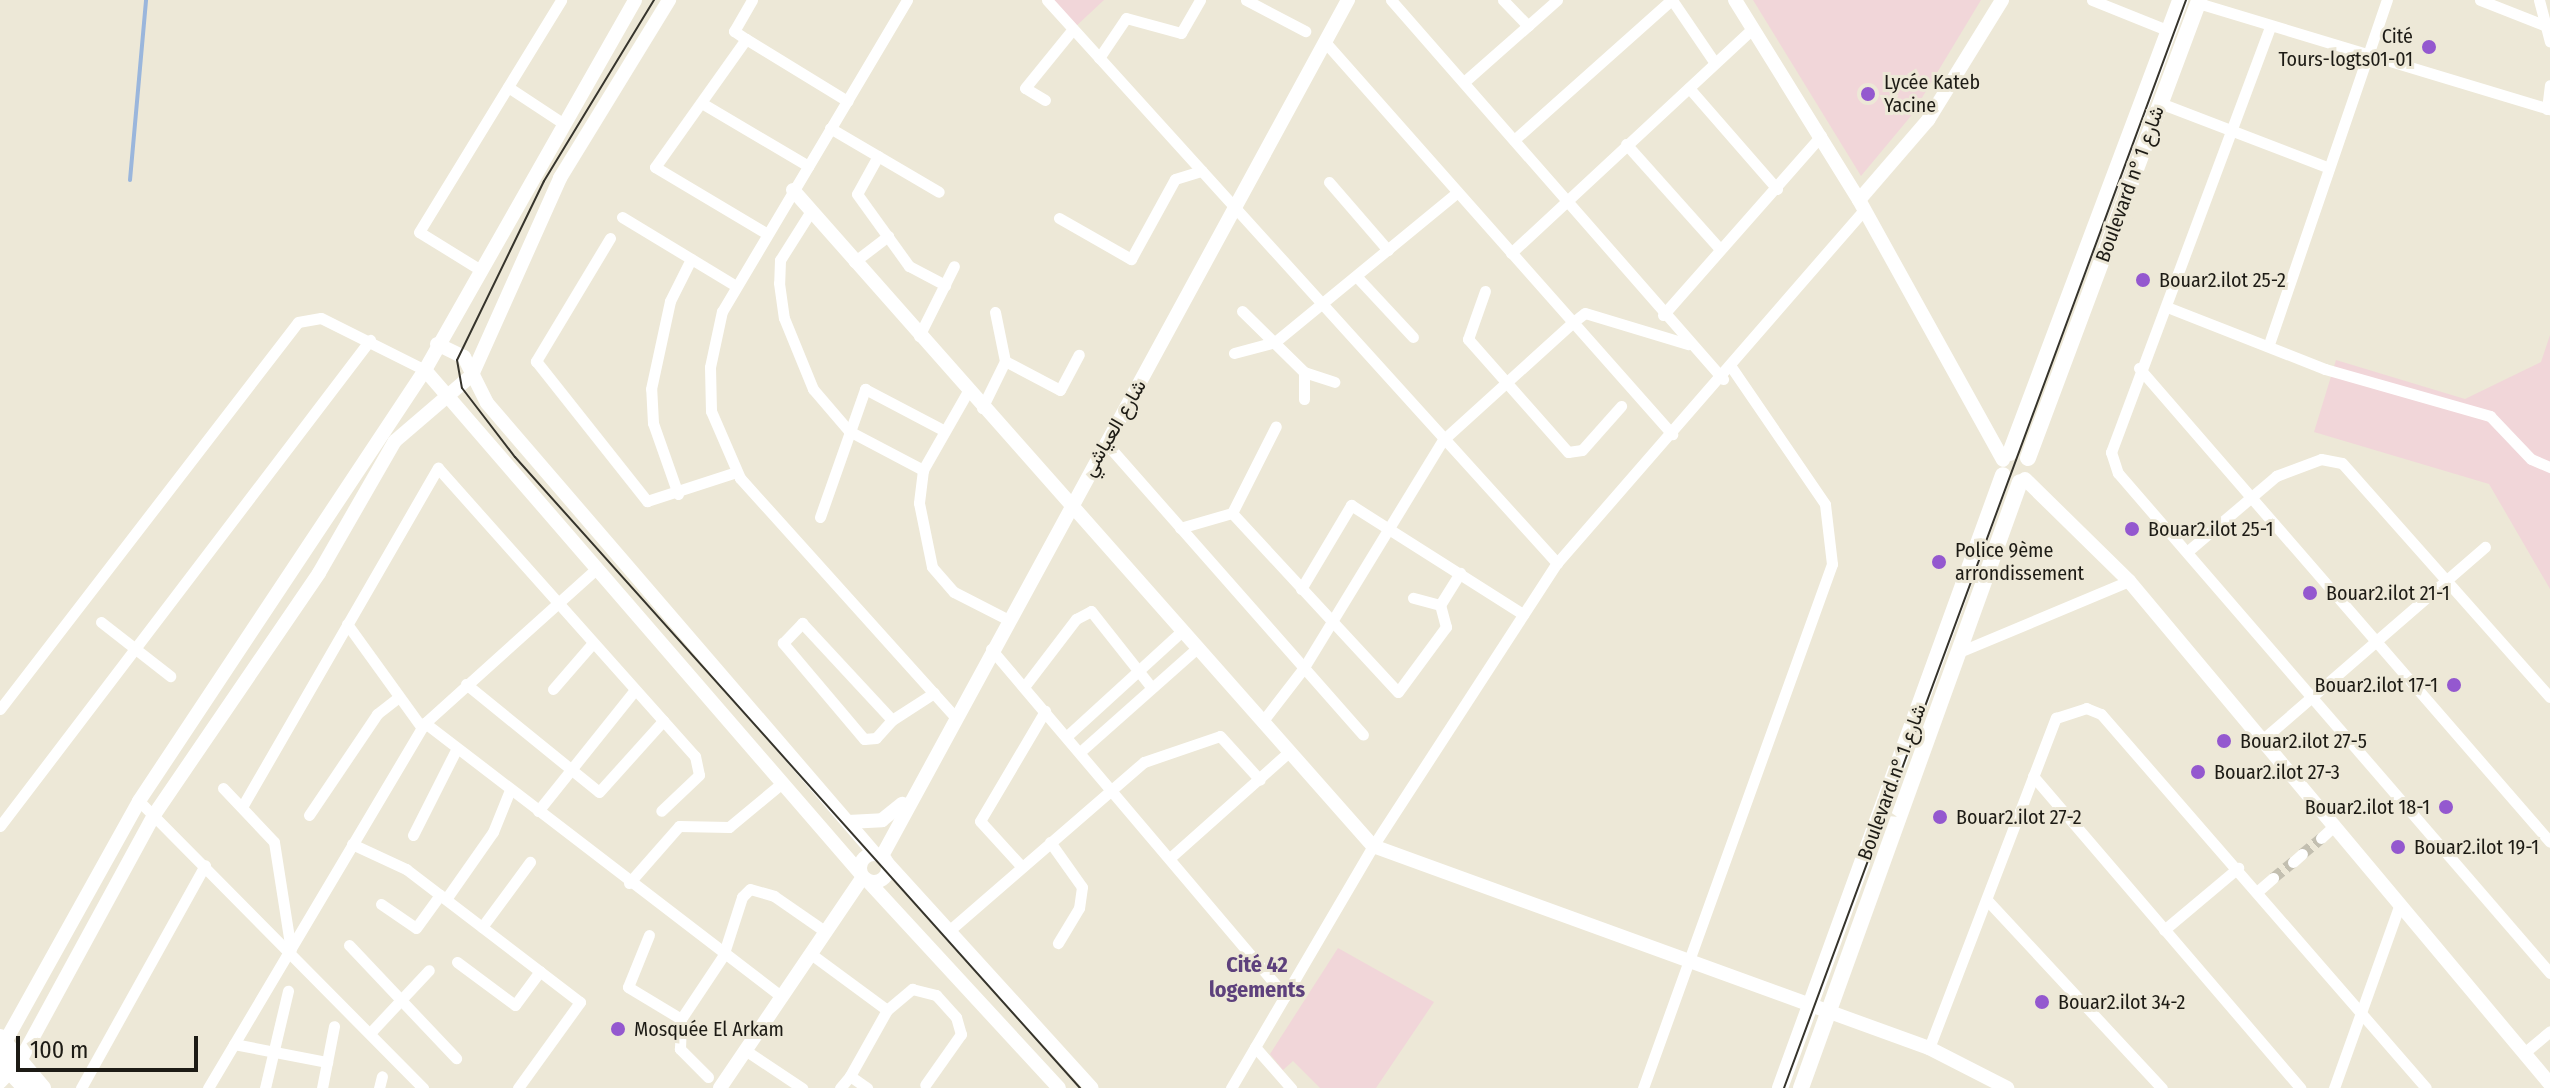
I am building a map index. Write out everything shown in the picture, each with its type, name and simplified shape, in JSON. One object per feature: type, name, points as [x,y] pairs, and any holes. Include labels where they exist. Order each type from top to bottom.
[{"type":"main road","name":"Boulevard n° شارع 1","points":[[1780,1088],[2005,462],[2180,0]]},
{"type":"main road","name":"Boulevard n° شارع 1","points":[[1801,1088],[1964,650],[2028,458],[2199,2]]},
{"type":"main road","points":[[2005,462],[2028,458]]},
{"type":"main road","points":[[2005,462],[2022,481]]},
{"type":"main road","points":[[2,1044],[7,1069],[25,1088]]},
{"type":"main road","points":[[7,1069],[43,1088]]},
{"type":"street","points":[[479,269],[419,232],[561,0]]},
{"type":"street","points":[[2,1044],[139,801],[425,370],[561,122],[635,0]]},
{"type":"street","points":[[7,1069],[154,815],[319,573],[395,441],[472,375],[560,178],[669,0]]},
{"type":"street","points":[[752,0],[734,31],[847,101]]},
{"type":"street","points":[[907,0],[808,166],[764,232],[736,286],[717,326],[710,391],[736,472],[954,716]]},
{"type":"street","points":[[1047,0],[1557,563]]},
{"type":"street","points":[[1099,58],[1126,18],[1181,33],[1200,0]]},
{"type":"street","points":[[1246,0],[1305,31]]},
{"type":"street","name":"شارع العياشي","points":[[881,858],[906,802],[1348,0]]},
{"type":"street","points":[[1391,0],[1688,344],[1723,379]]},
{"type":"street","points":[[1400,10],[1408,0]]},
{"type":"street","points":[[1503,0],[1528,26]]},
{"type":"street","points":[[1464,82],[1557,0]]},
{"type":"street","points":[[1514,140],[1672,0],[1715,63]]},
{"type":"street","points":[[1735,0],[1862,205],[2005,462]]},
{"type":"street","points":[[1231,1088],[1373,846],[1557,563],[1723,379],[1862,205],[1928,120],[2002,0]]},
{"type":"street","points":[[2092,0],[2169,31]]},
{"type":"street","points":[[2269,344],[2387,0]]},
{"type":"street","points":[[2480,0],[2549,27]]},
{"type":"street","points":[[2539,0],[2549,27],[2550,42]]},
{"type":"street","points":[[2199,2],[2367,57],[2548,109],[2550,85]]},
{"type":"street","points":[[2270,27],[2167,307],[2139,368],[2111,452],[2118,473],[2550,973]]},
{"type":"street","points":[[1511,253],[1565,199],[1753,28]]},
{"type":"street","points":[[1045,100],[1025,88],[1073,29]]},
{"type":"street","points":[[705,105],[746,39]]},
{"type":"street","points":[[1325,42],[1454,195],[1511,253],[1672,434]]},
{"type":"street","points":[[508,87],[561,122]]},
{"type":"street","points":[[1689,88],[1777,189]]},
{"type":"street","points":[[764,232],[655,167],[698,99],[808,166]]},
{"type":"street","points":[[2160,103],[2329,168]]},
{"type":"street","points":[[830,128],[939,192]]},
{"type":"street","points":[[1663,315],[1821,136]]},
{"type":"street","points":[[1626,144],[1719,248]]},
{"type":"street","points":[[878,156],[857,194],[909,266],[945,285]]},
{"type":"street","points":[[1059,218],[1131,259],[1175,179],[1202,171]]},
{"type":"street","points":[[1329,182],[1388,250]]},
{"type":"street","points":[[793,190],[1069,507],[1373,846],[1810,1008],[1929,1048],[2007,1088]]},
{"type":"street","points":[[1234,353],[1275,342],[1323,306],[1454,195]]},
{"type":"street","points":[[811,211],[780,260],[784,318],[813,389],[849,431],[923,470]]},
{"type":"street","points":[[622,217],[736,286]]},
{"type":"street","points":[[854,262],[888,236]]},
{"type":"street","points":[[610,238],[536,361],[647,501],[678,494],[736,472]]},
{"type":"street","points":[[678,494],[653,423],[651,389],[666,313],[691,259]]},
{"type":"street","points":[[919,336],[954,266]]},
{"type":"street","points":[[1357,277],[1413,337]]},
{"type":"street","points":[[1485,291],[1468,339],[1506,384],[1575,454],[1621,406]]},
{"type":"street","points":[[2167,307],[2269,344],[2325,369],[2490,416],[2531,459],[2550,467]]},
{"type":"street","points":[[1242,311],[1304,372],[1334,382]]},
{"type":"street","points":[[982,408],[1005,361],[995,312]]},
{"type":"street","points":[[1262,722],[1303,669],[1385,526],[1443,440],[1572,323],[1585,313],[1688,344]]},
{"type":"street","points":[[0,709],[294,326],[315,317],[370,340],[425,370],[594,571],[864,877],[1059,1088]]},
{"type":"street","points":[[0,826],[370,340]]},
{"type":"street","points":[[437,344],[464,357],[487,403],[848,822],[951,929],[1092,1088]]},
{"type":"street","points":[[1005,361],[1060,390],[1079,355]]},
{"type":"street","points":[[1643,1088],[1832,564],[1825,504],[1732,368]]},
{"type":"street","points":[[2139,368],[2252,494],[2374,641],[2550,842]]},
{"type":"street","points":[[1304,372],[1304,399]]},
{"type":"street","points":[[820,517],[865,389],[945,431]]},
{"type":"street","points":[[968,391],[923,470],[919,503],[932,567],[954,592],[1007,619]]},
{"type":"street","points":[[1180,528],[1232,513],[1276,426]]},
{"type":"street","points":[[1105,442],[1363,735]]},
{"type":"street","points":[[2188,551],[2252,494],[2297,465],[2342,463],[2447,577],[2550,697]]},
{"type":"street","points":[[242,807],[438,468],[556,605],[695,756],[699,775],[661,811]]},
{"type":"street","points":[[2022,481],[2129,581],[2550,1084]]},
{"type":"street","points":[[1301,589],[1351,505],[1523,614]]},
{"type":"street","points":[[1232,513],[1398,692],[1446,627],[1440,605],[1460,573]]},
{"type":"street","points":[[2262,740],[2485,547]]},
{"type":"street","points":[[208,1088],[424,725],[594,571]]},
{"type":"street","points":[[1964,650],[2129,581]]},
{"type":"street","points":[[1413,598],[1440,605]]},
{"type":"street","points":[[1024,687],[1076,619],[1091,611],[1136,672],[1152,688]]},
{"type":"street","points":[[101,622],[170,676]]},
{"type":"street","points":[[892,720],[802,623],[783,643],[864,739],[876,738],[892,720],[934,693]]},
{"type":"street","points":[[347,624],[396,699],[424,725],[723,956],[781,996]]},
{"type":"street","points":[[1067,736],[1181,632]]},
{"type":"street","points":[[553,689],[592,644]]},
{"type":"street","points":[[991,649],[1171,857],[1285,996]]},
{"type":"street","points":[[1080,752],[1196,649]]},
{"type":"street","points":[[466,684],[599,792],[663,721]]},
{"type":"street","points":[[538,811],[634,691]]},
{"type":"street","points":[[309,815],[377,714],[396,699]]},
{"type":"street","points":[[1929,1048],[2056,718],[2067,709],[2101,714],[2363,1011],[2426,1088]]},
{"type":"street","points":[[1022,867],[980,821],[1045,711]]},
{"type":"street","points":[[951,929],[1144,762],[1220,736],[1260,780]]},
{"type":"street","points":[[413,835],[457,748]]},
{"type":"street","points":[[1171,857],[1289,752]]},
{"type":"street","points":[[2033,776],[2300,1088]]},
{"type":"street","points":[[629,883],[679,826],[729,827],[782,783]]},
{"type":"street","points":[[223,788],[274,842],[291,950]]},
{"type":"street","points":[[381,904],[416,928],[493,832],[510,790]]},
{"type":"street","points":[[139,801],[291,950],[423,1088]]},
{"type":"street","points":[[848,822],[882,820],[906,802]]},
{"type":"street","points":[[2321,838],[2334,826]]},
{"type":"street","points":[[1050,842],[1082,887],[1079,908],[1058,943]]},
{"type":"street","points":[[352,844],[406,869],[580,1002],[518,1088]]},
{"type":"street","points":[[826,932],[750,889],[723,956],[681,1019],[680,1049],[721,1087],[864,877],[863,858],[881,858]]},
{"type":"street","points":[[864,877],[884,877],[881,858]]},
{"type":"street","points":[[482,927],[530,862]]},
{"type":"street","points":[[81,1088],[205,865]]},
{"type":"street","points":[[2164,930],[2238,868]]},
{"type":"street","points":[[2258,891],[2273,878]]},
{"type":"street","points":[[1987,900],[2162,1088]]},
{"type":"street","points":[[2334,1088],[2400,904]]},
{"type":"street","points":[[649,935],[628,987],[681,1019]]},
{"type":"street","points":[[349,945],[456,1058]]},
{"type":"street","points":[[811,954],[887,1010]]},
{"type":"street","points":[[457,962],[515,1005],[540,971]]},
{"type":"street","points":[[370,1033],[429,970]]},
{"type":"street","points":[[840,1088],[887,1010],[912,989],[936,995],[956,1017],[961,1034],[925,1085]]},
{"type":"street","points":[[265,1088],[288,991]]},
{"type":"street","points":[[322,1088],[334,1026]]},
{"type":"street","points":[[2524,1053],[2550,1031]]},
{"type":"street","points":[[234,1044],[327,1062]]},
{"type":"street","points":[[1255,1047],[1291,1088]]},
{"type":"street","points":[[745,1050],[802,1088]]},
{"type":"street","points":[[850,1076],[867,1088]]},
{"type":"street","points":[[699,1088],[708,1077]]},
{"type":"shaded area","points":[[1047,0],[1104,0],[1073,29]]},
{"type":"shaded area","name":"Lycée Kateb Yacine","points":[[1753,0],[1981,0],[1911,116],[1861,176]]},
{"type":"shaded area","points":[[2550,335],[2550,589],[2489,484],[2314,432],[2336,360],[2465,399],[2541,362]]},
{"type":"shaded area","points":[[1338,948],[1434,1002],[1376,1088],[1320,1088],[1293,1061],[1283,1070],[1270,1054]]},
{"type":"waterway","points":[[130,180],[146,0]]},
{"type":"tunnel","points":[[2302,854],[2321,838]]},
{"type":"tunnel","points":[[2273,878],[2293,862]]},
{"type":"tram line","points":[[654,0],[544,181],[457,360],[462,388],[515,457],[1080,1088]]},
{"type":"tram line","points":[[1784,1088],[2186,0]]},
{"type":"place","name":"Cité Tours-logts01-01","points":[[2429,47]]},
{"type":"place","name":"Lycée Kateb Yacine","points":[[1868,94]]},
{"type":"place","name":"Bouar2.ilot 25-2","points":[[2143,280]]},
{"type":"place","name":"Bouar2.ilot 25-1","points":[[2132,529]]},
{"type":"place","name":"Police 9ème arrondissement","points":[[1939,562]]},
{"type":"place","name":"Bouar2.ilot 21-1","points":[[2310,593]]},
{"type":"place","name":"Bouar2.ilot 17-1","points":[[2454,685]]},
{"type":"place","name":"Bouar2.ilot 27-5","points":[[2224,741]]},
{"type":"place","name":"Bouar2.ilot 27-3","points":[[2198,772]]},
{"type":"place","name":"Bouar2.ilot 18-1","points":[[2446,807]]},
{"type":"place","name":"Bouar2.ilot 27-2","points":[[1940,817]]},
{"type":"place","name":"Bouar2.ilot 19-1","points":[[2398,847]]},
{"type":"place","name":"Bouar2.ilot 34-2","points":[[2042,1002]]},
{"type":"place","name":"Mosquée El Arkam","points":[[618,1029]]},
{"type":"district","name":"Cité 42 logements","points":[[1257,976]]}]
